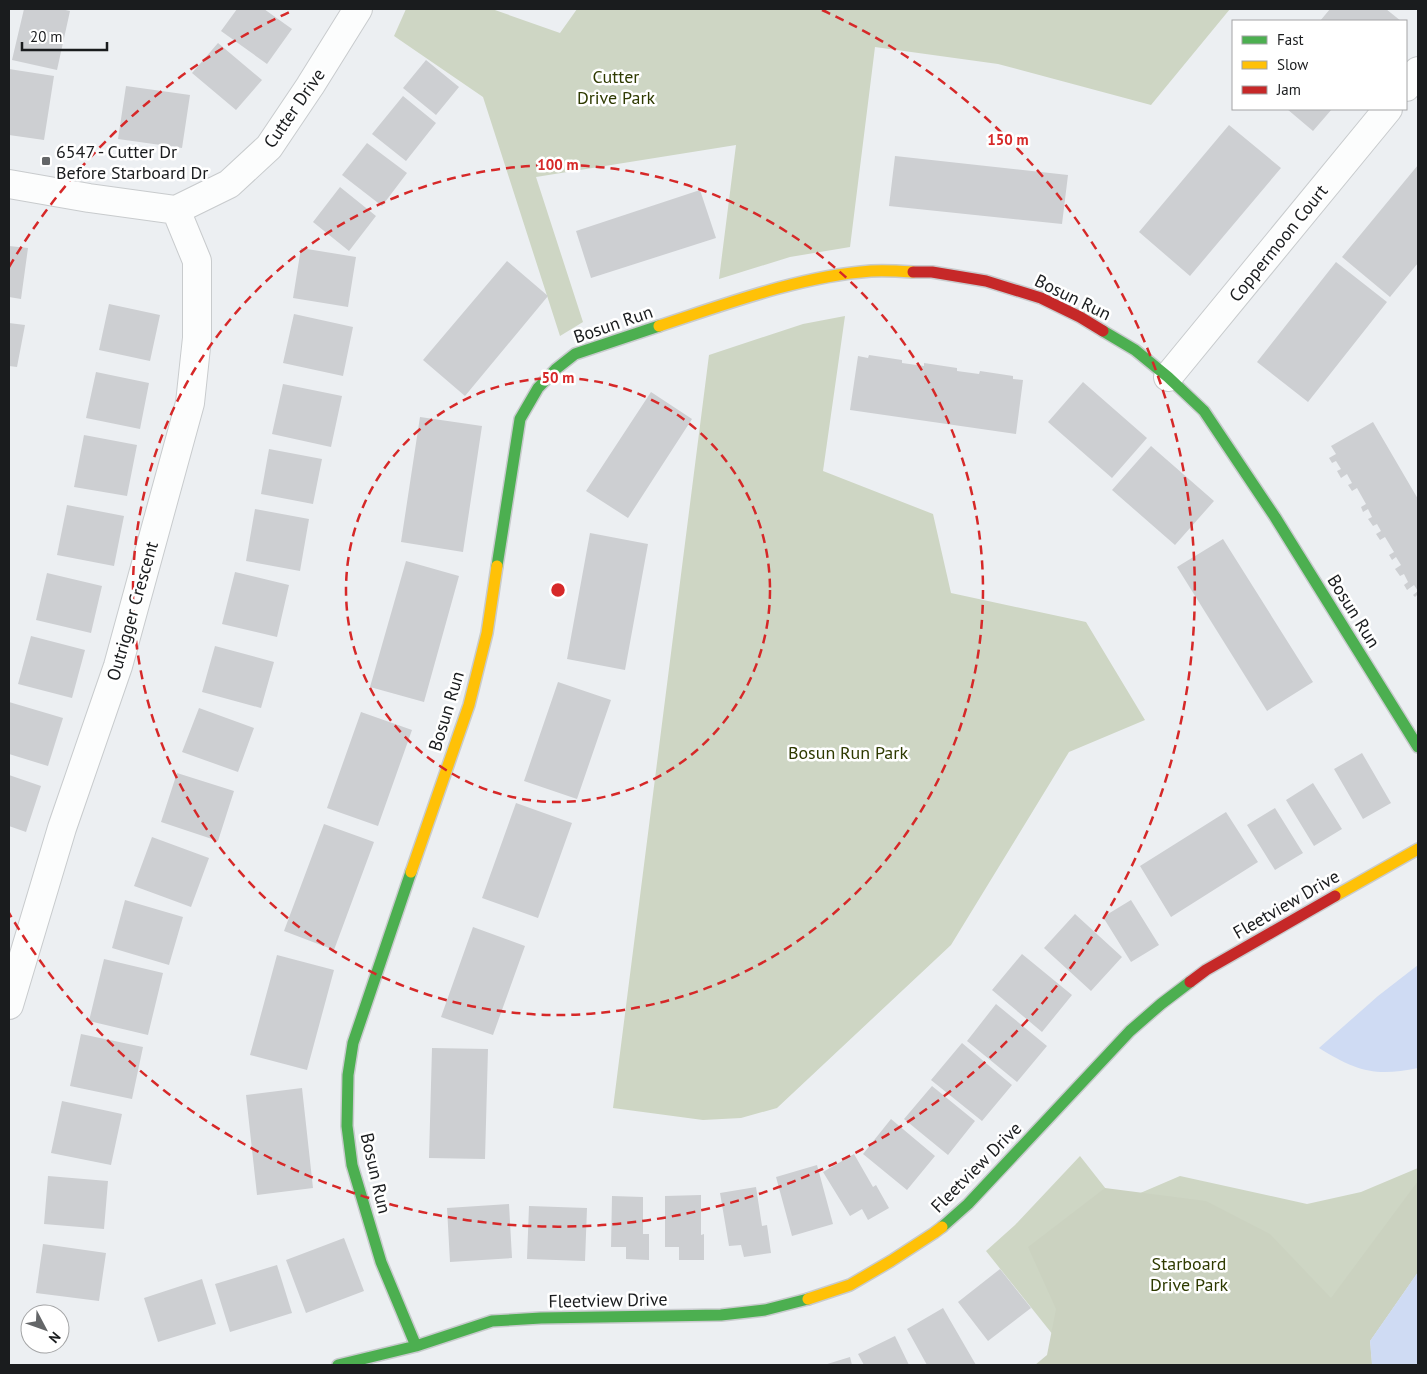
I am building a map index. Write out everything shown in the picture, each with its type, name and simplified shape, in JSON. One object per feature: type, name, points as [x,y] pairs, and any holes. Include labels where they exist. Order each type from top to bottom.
[{"type":"street","name":"Cutter Drive","points":[[176,210],[230,184],[269,147],[358,9]]},
{"type":"street","points":[[1407,86],[1418,72]]},
{"type":"street","name":"Coppermoon Court","points":[[1168,377],[1387,110]]},
{"type":"street","points":[[9,184],[89,198],[176,210]]},
{"type":"street","name":"Outrigger Crescent","points":[[9,1005],[62,828],[118,666],[190,403],[197,338],[197,261],[176,210]]},
{"type":"street","name":"Bosun Run","points":[[416,1346],[381,1262],[352,1166],[347,1126],[348,1075],[353,1043],[419,846],[469,705],[487,633],[520,419],[538,388],[556,369],[575,354],[750,296],[820,278],[871,271],[932,272],[986,281],[1041,298],[1080,317],[1135,350],[1168,377],[1204,411],[1275,517],[1418,747]]},
{"type":"street","name":"Fleetview Drive","points":[[338,1365],[416,1346],[492,1321],[541,1318],[721,1315],[765,1310],[809,1299],[850,1285],[934,1233],[968,1204],[1130,1031],[1161,1004],[1206,970],[1418,849]]},
{"type":"green space","name":"Cutter Drive Park","points":[[406,9],[492,9],[560,33],[577,9],[1230,9],[1151,105],[998,64],[875,47],[850,247],[790,257],[719,279],[736,145],[536,177],[583,322],[560,336],[483,97],[394,36]]},
{"type":"green space","name":"Bosun Run Park","points":[[845,316],[823,471],[933,514],[951,593],[1086,622],[1145,720],[1069,752],[951,945],[777,1108],[741,1118],[703,1120],[613,1108],[709,355],[803,324]]},
{"type":"green space","name":"Starboard Drive Park","points":[[1080,1156],[1117,1203],[1180,1176],[1307,1204],[1361,1192],[1418,1168],[1418,1272],[1370,1341],[1372,1365],[1077,1365],[986,1251],[1015,1225]]},
{"type":"green space","name":"Starboard Drive Park","points":[[1418,1181],[1418,1272],[1370,1341],[1372,1365],[1035,1365],[1047,1355],[1056,1309],[1028,1247],[1105,1188],[1206,1201],[1270,1234],[1331,1298]]},
{"type":"water","points":[[1418,965],[1418,1068],[1390,1072],[1366,1070],[1344,1062],[1319,1048],[1378,996]]},
{"type":"water","points":[[1418,1272],[1418,1365],[1372,1365],[1370,1341]]},
{"type":"building","points":[[24,9],[61,9],[70,11],[57,70],[12,60]]},
{"type":"building","points":[[237,9],[264,9],[292,29],[267,64],[221,31]]},
{"type":"building","points":[[1330,9],[1386,9],[1400,20],[1321,20]]},
{"type":"building","points":[[218,43],[262,80],[236,110],[192,73]]},
{"type":"building","points":[[426,60],[459,87],[436,115],[403,88]]},
{"type":"building","points":[[9,69],[54,76],[44,140],[9,135]]},
{"type":"building","points":[[126,86],[190,95],[182,148],[118,139]]},
{"type":"building","points":[[403,96],[436,123],[406,161],[372,134]]},
{"type":"building","points":[[1288,110],[1331,110],[1313,131]]},
{"type":"building","points":[[1229,125],[1281,168],[1190,276],[1139,232]]},
{"type":"building","points":[[367,143],[407,173],[382,206],[342,175]]},
{"type":"building","points":[[895,156],[1068,175],[1062,224],[889,206]]},
{"type":"building","points":[[1418,165],[1418,263],[1390,297],[1342,257]]},
{"type":"building","points":[[340,187],[376,216],[349,251],[313,222]]},
{"type":"building","points":[[700,190],[716,238],[591,278],[576,231]]},
{"type":"building","points":[[9,246],[28,248],[21,299],[9,297]]},
{"type":"building","points":[[301,248],[356,257],[348,307],[293,298]]},
{"type":"building","points":[[507,261],[548,296],[465,396],[423,360]]},
{"type":"building","points":[[1336,262],[1387,302],[1308,402],[1257,362]]},
{"type":"building","points":[[109,304],[160,315],[150,361],[99,350]]},
{"type":"building","points":[[294,314],[353,327],[343,376],[283,363]]},
{"type":"building","points":[[9,323],[25,325],[17,367],[9,366]]},
{"type":"building","points":[[869,355],[902,360],[902,363],[924,366],[924,363],[957,368],[957,371],[979,374],[980,371],[1013,376],[1013,379],[1023,380],[1016,434],[850,410],[858,356],[868,358]]},
{"type":"building","points":[[96,372],[149,383],[140,429],[86,418]]},
{"type":"building","points":[[1083,382],[1147,438],[1112,478],[1048,422]]},
{"type":"building","points":[[283,384],[342,396],[331,447],[272,434]]},
{"type":"building","points":[[651,392],[692,419],[628,518],[586,491]]},
{"type":"building","points":[[420,417],[482,426],[463,552],[401,542]]},
{"type":"building","points":[[1373,422],[1418,499],[1418,591],[1414,585],[1407,590],[1404,585],[1408,582],[1404,574],[1400,576],[1395,569],[1401,565],[1396,557],[1392,560],[1389,555],[1394,552],[1385,537],[1380,540],[1376,534],[1381,531],[1377,524],[1373,526],[1368,519],[1372,517],[1368,509],[1363,512],[1361,507],[1366,504],[1357,488],[1352,491],[1348,485],[1352,483],[1347,474],[1341,478],[1337,471],[1341,469],[1336,461],[1332,463],[1329,458],[1336,454],[1331,446]]},
{"type":"building","points":[[84,435],[137,445],[127,496],[74,487]]},
{"type":"building","points":[[1151,446],[1214,501],[1175,545],[1112,490]]},
{"type":"building","points":[[269,449],[322,459],[313,504],[261,494]]},
{"type":"building","points":[[67,505],[124,516],[114,566],[57,555]]},
{"type":"building","points":[[255,509],[309,519],[300,571],[246,561]]},
{"type":"building","points":[[590,533],[648,544],[625,670],[567,659]]},
{"type":"building","points":[[1223,539],[1313,682],[1267,711],[1177,567]]},
{"type":"building","points":[[406,561],[459,576],[424,702],[370,687]]},
{"type":"building","points":[[235,572],[289,585],[277,637],[222,624]]},
{"type":"building","points":[[47,573],[102,586],[91,633],[36,620]]},
{"type":"building","points":[[31,636],[85,650],[72,698],[18,684]]},
{"type":"building","points":[[215,646],[274,662],[261,708],[202,692]]},
{"type":"building","points":[[558,682],[611,700],[577,799],[524,781]]},
{"type":"building","points":[[9,702],[63,718],[48,766],[9,754]]},
{"type":"building","points":[[199,708],[254,728],[238,772],[182,752]]},
{"type":"building","points":[[361,712],[412,730],[378,826],[327,808]]},
{"type":"building","points":[[1362,753],[1391,803],[1363,819],[1334,769]]},
{"type":"building","points":[[177,773],[234,791],[218,841],[161,822]]},
{"type":"building","points":[[9,775],[41,786],[26,832],[9,826]]},
{"type":"building","points":[[1313,783],[1342,829],[1314,846],[1286,800]]},
{"type":"building","points":[[516,803],[572,823],[538,918],[482,898]]},
{"type":"building","points":[[1275,808],[1303,853],[1275,870],[1247,825]]},
{"type":"building","points":[[1226,812],[1258,862],[1171,917],[1140,866]]},
{"type":"building","points":[[324,824],[374,842],[334,950],[284,931]]},
{"type":"building","points":[[152,837],[209,858],[191,907],[134,886]]},
{"type":"building","points":[[125,900],[183,917],[169,965],[112,948]]},
{"type":"building","points":[[1131,900],[1159,945],[1131,962],[1103,917]]},
{"type":"building","points":[[1075,914],[1122,957],[1091,991],[1044,948]]},
{"type":"building","points":[[473,927],[525,946],[493,1035],[441,1017]]},
{"type":"building","points":[[1022,954],[1072,995],[1042,1032],[992,990]]},
{"type":"building","points":[[277,955],[334,970],[307,1070],[250,1055]]},
{"type":"building","points":[[104,959],[163,973],[148,1035],[89,1021]]},
{"type":"building","points":[[996,1004],[1047,1046],[1017,1082],[967,1041]]},
{"type":"building","points":[[81,1034],[143,1047],[132,1099],[70,1086]]},
{"type":"building","points":[[962,1043],[1012,1085],[982,1121],[931,1080]]},
{"type":"building","points":[[432,1048],[488,1049],[485,1159],[429,1158]]},
{"type":"building","points":[[932,1086],[975,1121],[948,1155],[904,1119]]},
{"type":"building","points":[[302,1088],[313,1188],[257,1195],[246,1095]]},
{"type":"building","points":[[62,1101],[122,1114],[111,1165],[51,1153]]},
{"type":"building","points":[[891,1119],[935,1156],[907,1190],[863,1154]]},
{"type":"building","points":[[854,1154],[873,1187],[876,1185],[889,1208],[868,1220],[862,1209],[850,1216],[823,1172]]},
{"type":"building","points":[[817,1165],[833,1224],[792,1236],[776,1177]]},
{"type":"building","points":[[48,1176],[108,1181],[104,1229],[44,1224]]},
{"type":"building","points":[[756,1187],[762,1226],[767,1225],[771,1253],[744,1257],[741,1245],[729,1246],[720,1193]]},
{"type":"building","points":[[701,1195],[701,1235],[704,1234],[704,1260],[679,1260],[679,1247],[665,1247],[665,1196]]},
{"type":"building","points":[[612,1196],[643,1197],[643,1234],[649,1234],[649,1260],[626,1259],[626,1247],[611,1247]]},
{"type":"building","points":[[509,1204],[512,1258],[450,1262],[447,1208]]},
{"type":"building","points":[[529,1206],[587,1208],[585,1261],[527,1259]]},
{"type":"building","points":[[344,1238],[364,1291],[306,1313],[286,1260]]},
{"type":"building","points":[[43,1244],[106,1253],[99,1301],[36,1293]]},
{"type":"building","points":[[277,1265],[292,1313],[230,1332],[215,1284]]},
{"type":"building","points":[[1000,1269],[1031,1308],[988,1341],[958,1302]]},
{"type":"building","points":[[202,1279],[216,1324],[158,1342],[144,1298]]},
{"type":"building","points":[[943,1308],[976,1365],[927,1365],[907,1329]]},
{"type":"building","points":[[895,1336],[909,1365],[864,1365],[858,1354]]},
{"type":"building","points":[[850,1357],[852,1365],[824,1365]]},
{"type":"traffic: fast","points":[[497,566],[520,419],[538,388],[556,369],[575,354],[659,326]]},
{"type":"traffic: fast","points":[[1103,331],[1135,350],[1168,377],[1204,411],[1275,517],[1418,747]]},
{"type":"traffic: fast","points":[[411,872],[353,1043],[348,1075],[347,1126],[352,1165],[381,1262],[416,1346]]},
{"type":"traffic: fast","points":[[942,1227],[968,1204],[1130,1031],[1190,982]]},
{"type":"traffic: fast","points":[[338,1365],[416,1346],[492,1321],[541,1318],[721,1315],[765,1310],[808,1299]]},
{"type":"traffic: slow","points":[[659,326],[764,292],[818,279],[871,271],[913,272]]},
{"type":"traffic: slow","points":[[411,872],[469,705],[487,633],[497,566]]},
{"type":"traffic: slow","points":[[1335,896],[1418,849]]},
{"type":"traffic: slow","points":[[808,1299],[850,1285],[891,1261],[942,1227]]},
{"type":"traffic: jam","points":[[913,272],[932,272],[986,281],[1041,298],[1080,317],[1103,331]]},
{"type":"traffic: jam","points":[[1190,982],[1206,970],[1335,896]]},
{"type":"place","name":"6547 - Cutter Dr Before Starboard Dr","points":[[46,161]]}]
